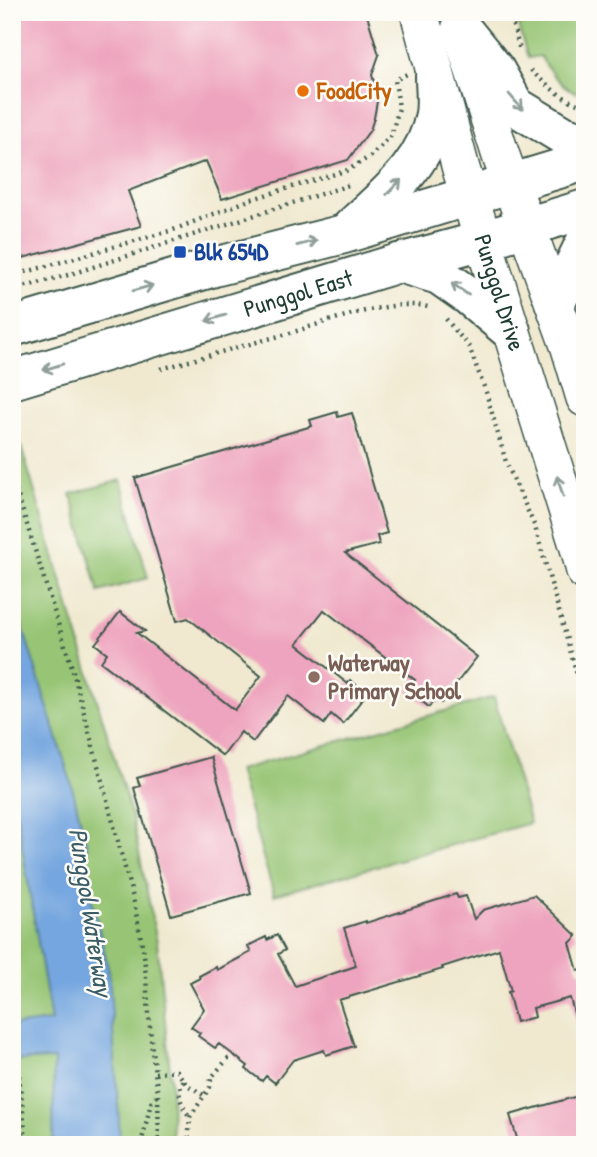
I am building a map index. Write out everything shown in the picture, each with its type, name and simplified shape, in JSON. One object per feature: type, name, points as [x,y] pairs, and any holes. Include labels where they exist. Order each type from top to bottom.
[{"type":"main road","points":[[458,20],[495,70],[515,106],[563,135],[585,142]]},
{"type":"main road","points":[[344,234],[395,187],[418,159],[436,114],[422,75]]},
{"type":"main road","name":"Punggol East","points":[[12,327],[72,291],[269,252],[344,234],[585,161]]},
{"type":"main road","name":"Punggol East","points":[[12,380],[585,209]]},
{"type":"main road","points":[[555,304],[585,243]]},
{"type":"main road","points":[[399,263],[439,275],[470,296],[511,331]]},
{"type":"street","name":"Punggol Drive","points":[[419,12],[422,75],[470,196],[585,571]]},
{"type":"street","name":"Punggol Drive","points":[[458,20],[585,398]]},
{"type":"path","points":[[509,12],[523,60]]},
{"type":"path","points":[[530,69],[553,89],[585,106]]},
{"type":"path","points":[[12,276],[173,230],[249,200],[348,170],[371,156],[391,136],[399,108],[395,80],[422,75]]},
{"type":"path","points":[[12,290],[72,291],[349,186],[360,179]]},
{"type":"path","points":[[159,370],[360,313],[408,305],[422,305],[439,312],[469,346],[486,392],[506,463],[535,527],[585,703]]},
{"type":"path","points":[[12,477],[74,671],[133,898],[144,954],[158,1095],[159,1145]]},
{"type":"path","points":[[12,1013],[15,1063],[22,1088],[26,1145]]},
{"type":"path","points":[[188,1145],[190,1117],[211,1087],[211,1078],[232,1054]]},
{"type":"path","points":[[155,1073],[177,1072],[186,1084],[205,1096]]},
{"type":"path","points":[[183,1079],[179,1087],[180,1104],[190,1117]]},
{"type":"path","points":[[12,1094],[22,1088]]},
{"type":"path","points":[[141,1144],[151,1103],[158,1095]]},
{"type":"path","points":[[102,1145],[166,1145]]},
{"type":"green space","points":[[514,12],[585,12],[585,96],[570,90],[558,80],[540,56],[528,58]]},
{"type":"green space","points":[[12,416],[132,817],[157,942],[171,1081],[172,1145],[12,1145]]},
{"type":"green space","points":[[121,480],[148,578],[99,592],[71,494]]},
{"type":"green space","points":[[494,697],[530,823],[274,895],[238,770]]},
{"type":"water","name":"Punggol Waterway","points":[[12,593],[70,779],[87,846],[85,872],[109,971],[120,1145],[53,1145],[54,1059],[12,1061],[12,1026],[51,1021],[12,786]]},
{"type":"building","points":[[12,12],[366,12],[379,55],[372,75],[378,96],[374,118],[370,130],[348,160],[222,199],[206,161],[128,191],[141,226],[12,261]]},
{"type":"building","points":[[337,412],[338,417],[352,413],[387,533],[377,536],[379,544],[345,553],[477,657],[441,703],[435,699],[429,707],[407,690],[415,680],[324,610],[297,644],[348,684],[350,680],[367,693],[343,724],[331,714],[324,724],[288,696],[253,742],[241,732],[223,756],[101,662],[107,653],[95,644],[120,612],[145,631],[137,633],[235,710],[261,676],[188,618],[177,621],[135,478],[312,426],[310,420]]},
{"type":"building","points":[[211,757],[251,893],[171,915],[134,788],[140,786],[137,778]]},
{"type":"building","points":[[456,894],[458,898],[466,896],[474,919],[483,910],[534,895],[577,936],[570,943],[578,971],[581,970],[585,982],[585,1031],[579,1032],[570,998],[533,1008],[535,1017],[516,1022],[508,992],[511,991],[499,949],[339,1000],[354,1046],[326,1055],[324,1050],[293,1060],[275,1083],[266,1076],[262,1081],[246,1069],[248,1066],[219,1044],[215,1048],[198,1036],[200,1033],[191,1027],[204,1009],[190,983],[216,967],[217,970],[251,952],[248,946],[277,935],[285,950],[278,954],[295,986],[356,966],[344,928]]},
{"type":"building","points":[[585,1094],[585,1145],[519,1145],[510,1115]]},
{"type":"place","name":"FoodCity","points":[[303,91]]},
{"type":"place","name":"Blk 654D","points":[[180,252]]},
{"type":"place","name":"Waterway Primary School","points":[[314,677]]}]
